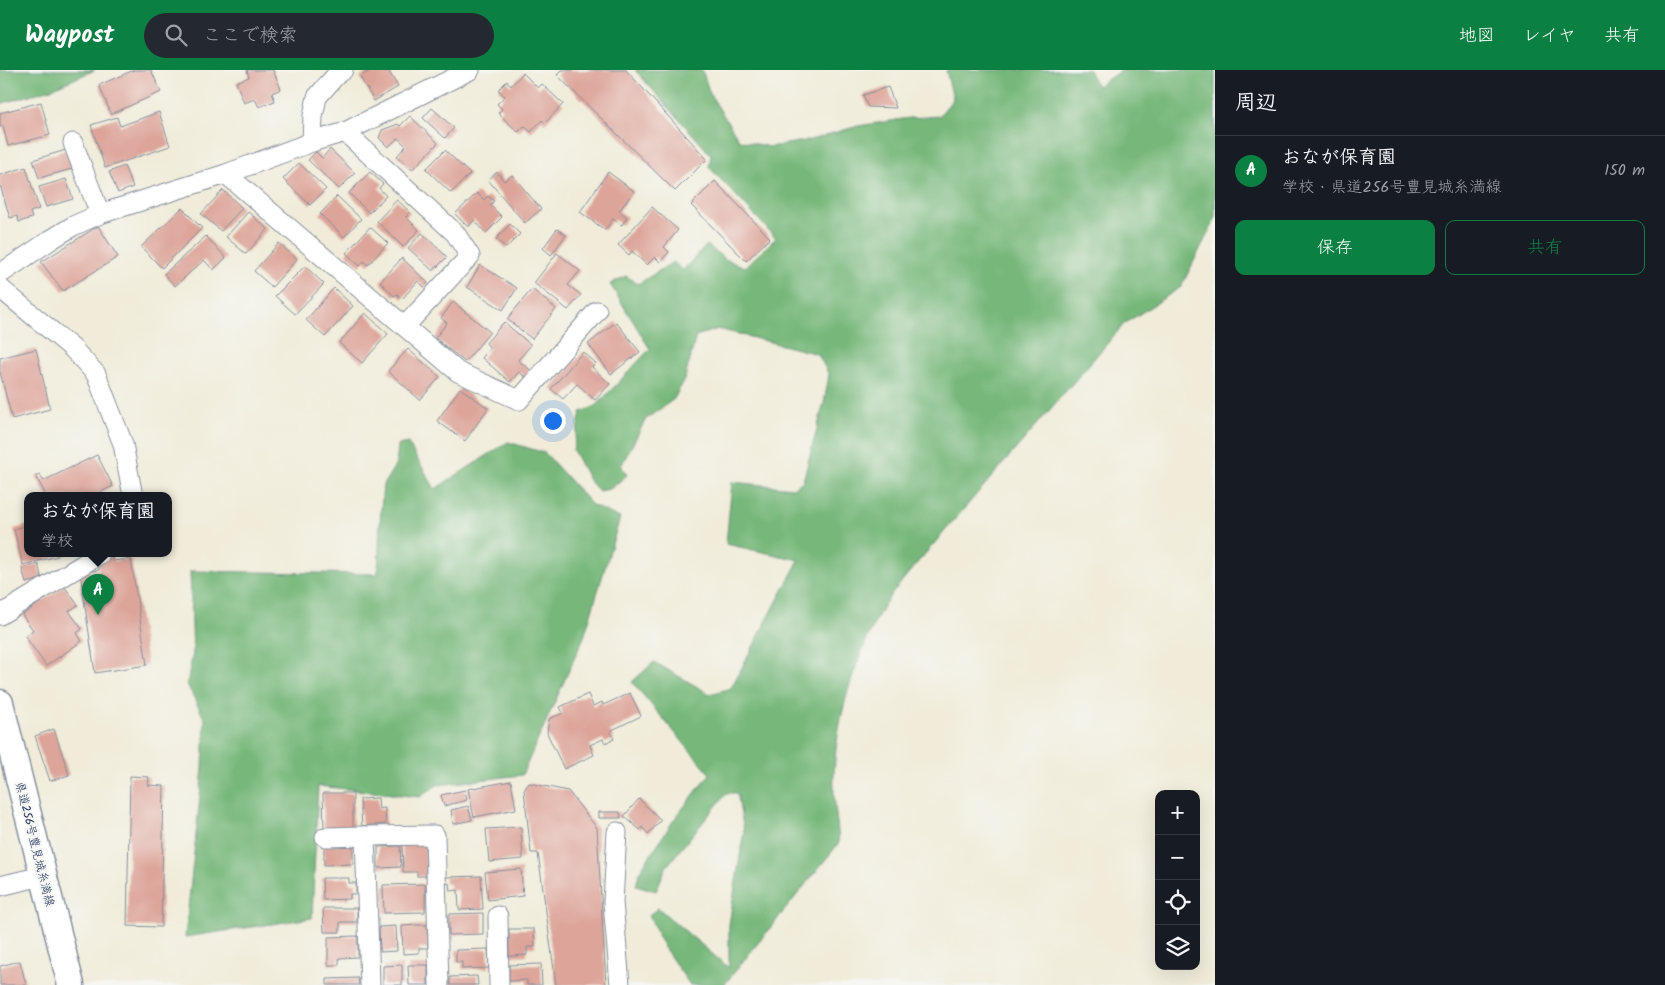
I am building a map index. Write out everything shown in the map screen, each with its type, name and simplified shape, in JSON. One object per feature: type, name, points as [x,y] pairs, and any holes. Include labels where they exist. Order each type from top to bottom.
[{"type":"main road","name":"県道256号豊見城糸満線","points":[[0,703],[42,876],[71,985]]},
{"type":"street","points":[[312,142],[313,116],[317,97],[343,70]]},
{"type":"street","points":[[0,274],[59,235],[100,214],[226,174],[312,142],[345,132],[470,70]]},
{"type":"street","points":[[345,132],[455,233],[470,256],[406,326]]},
{"type":"street","points":[[73,142],[100,214]]},
{"type":"street","points":[[226,174],[458,372],[519,400],[597,311]]},
{"type":"street","points":[[0,288],[72,348],[96,374],[123,444],[133,492]]},
{"type":"street","points":[[0,616],[95,557]]},
{"type":"street","points":[[616,832],[613,902],[620,985]]},
{"type":"street","points":[[325,837],[434,835],[439,985]]},
{"type":"street","points":[[366,836],[370,985]]},
{"type":"street","points":[[0,886],[42,876]]},
{"type":"street","points":[[498,916],[499,985]]},
{"type":"green space","points":[[0,70],[95,70],[51,89],[0,104]]},
{"type":"green space","points":[[635,70],[702,70],[710,94],[739,140],[769,147],[810,140],[858,126],[909,118],[939,116],[953,99],[946,70],[1089,70],[1097,86],[1122,70],[1215,70],[1215,219],[1181,287],[1124,324],[906,576],[885,604],[860,656],[845,701],[840,724],[834,770],[834,793],[839,843],[724,985],[690,985],[663,946],[649,915],[658,908],[729,968],[729,925],[744,831],[737,793],[727,793],[666,867],[656,891],[636,885],[640,871],[673,821],[710,774],[632,682],[654,662],[710,694],[731,688],[799,560],[726,544],[732,482],[793,488],[803,481],[824,403],[829,375],[818,354],[718,329],[696,336],[685,378],[674,399],[646,419],[621,466],[627,475],[610,489],[599,491],[590,482],[573,450],[581,412],[596,406],[650,349],[610,284],[626,276],[638,284],[673,262],[683,270],[707,245],[725,259],[745,267],[776,238],[709,167],[711,155]]},
{"type":"green space","points":[[508,442],[545,453],[592,505],[620,518],[584,637],[522,775],[437,785],[420,797],[318,786],[312,918],[185,937],[203,768],[205,720],[187,684],[193,653],[190,571],[378,574],[383,485],[396,464],[398,445],[408,443],[435,489]]},
{"type":"building","points":[[134,70],[151,70],[161,92],[111,114],[99,85]]},
{"type":"building","points":[[247,70],[273,70],[281,89],[272,93],[275,101],[259,107],[255,99],[244,103],[236,82],[249,77]]},
{"type":"building","points":[[371,70],[388,70],[398,87],[374,101],[360,77]]},
{"type":"building","points":[[562,70],[626,70],[707,159],[675,191],[557,75]]},
{"type":"building","points":[[523,73],[538,88],[542,84],[563,104],[545,123],[542,120],[531,132],[524,126],[518,132],[498,113],[502,109],[497,104],[505,96],[498,90],[507,81],[511,86]]},
{"type":"building","points":[[888,87],[896,108],[868,107],[863,95]]},
{"type":"building","points":[[41,102],[50,135],[8,146],[3,126],[0,127],[0,113]]},
{"type":"building","points":[[432,108],[454,128],[445,138],[423,118]]},
{"type":"building","points":[[159,112],[170,146],[105,168],[91,125],[117,117],[120,126]]},
{"type":"building","points":[[410,116],[438,143],[412,170],[397,156],[406,146],[398,138],[388,147],[379,138],[382,130],[398,124],[400,126]]},
{"type":"building","points":[[330,149],[355,173],[339,189],[308,160],[316,152],[322,158]]},
{"type":"building","points":[[66,150],[72,169],[39,178],[33,160]]},
{"type":"building","points":[[445,150],[470,174],[451,193],[426,169]]},
{"type":"building","points":[[299,163],[326,189],[310,205],[283,179]]},
{"type":"building","points":[[124,166],[133,187],[118,193],[109,172]]},
{"type":"building","points":[[26,167],[39,209],[30,212],[32,218],[19,222],[17,216],[10,218],[0,185],[0,175]]},
{"type":"building","points":[[370,172],[383,184],[379,188],[386,196],[369,213],[349,193]]},
{"type":"building","points":[[497,172],[504,181],[512,175],[541,209],[525,223],[488,180]]},
{"type":"building","points":[[608,172],[634,191],[619,211],[627,217],[622,225],[613,219],[605,230],[580,212]]},
{"type":"building","points":[[66,179],[73,199],[46,207],[39,187]]},
{"type":"building","points":[[715,181],[770,238],[746,261],[691,205]]},
{"type":"building","points":[[223,190],[242,208],[221,231],[201,214]]},
{"type":"building","points":[[477,193],[484,200],[488,196],[494,201],[490,205],[502,217],[486,233],[474,220],[468,227],[455,214]]},
{"type":"building","points":[[337,196],[361,219],[344,237],[320,214]]},
{"type":"building","points":[[397,200],[410,212],[406,217],[419,230],[403,247],[377,221]]},
{"type":"building","points":[[652,207],[678,230],[664,247],[669,252],[660,262],[655,257],[647,265],[632,251],[629,255],[618,245]]},
{"type":"building","points":[[182,208],[202,228],[162,268],[141,247]]},
{"type":"building","points":[[248,212],[268,229],[246,254],[226,237]]},
{"type":"building","points":[[510,224],[520,234],[506,248],[496,239]]},
{"type":"building","points":[[98,226],[118,257],[63,291],[41,262]]},
{"type":"building","points":[[370,227],[388,243],[368,265],[364,261],[360,266],[346,253]]},
{"type":"building","points":[[557,229],[566,235],[551,255],[543,248]]},
{"type":"building","points":[[422,233],[447,257],[433,271],[408,248]]},
{"type":"building","points":[[206,236],[226,258],[213,270],[204,260],[175,286],[164,274]]},
{"type":"building","points":[[279,243],[297,259],[272,287],[254,271]]},
{"type":"building","points":[[557,253],[580,271],[568,285],[581,295],[568,310],[534,283]]},
{"type":"building","points":[[402,258],[428,283],[424,287],[418,281],[402,299],[397,294],[394,296],[380,282]]},
{"type":"building","points":[[480,265],[517,288],[503,310],[467,287]]},
{"type":"building","points":[[305,266],[324,284],[295,314],[275,296]]},
{"type":"building","points":[[334,288],[353,306],[325,337],[306,320]]},
{"type":"building","points":[[532,289],[556,309],[532,339],[507,319]]},
{"type":"building","points":[[453,302],[490,332],[465,362],[435,338],[447,323],[441,318]]},
{"type":"building","points":[[365,313],[388,334],[362,363],[339,343]]},
{"type":"building","points":[[504,322],[531,345],[518,360],[533,372],[528,379],[519,372],[510,382],[482,358],[490,348],[486,343]]},
{"type":"building","points":[[616,322],[640,352],[611,374],[588,344]]},
{"type":"building","points":[[36,349],[50,409],[12,419],[0,372],[0,358]]},
{"type":"building","points":[[408,349],[440,377],[420,400],[388,371]]},
{"type":"building","points":[[583,352],[596,363],[592,367],[610,384],[595,400],[577,384],[563,399],[551,389]]},
{"type":"building","points":[[460,388],[488,408],[465,441],[437,421]]},
{"type":"building","points":[[97,455],[113,486],[101,492],[44,492],[36,476],[40,474],[43,481]]},
{"type":"building","points":[[24,526],[24,557],[54,557],[23,565],[14,529]]},
{"type":"building","points":[[103,557],[112,557],[113,561],[131,559],[147,665],[95,673],[80,573],[99,570],[98,564],[104,563]]},
{"type":"building","points":[[38,564],[42,579],[26,583],[22,568]]},
{"type":"building","points":[[64,586],[78,605],[69,611],[82,629],[77,633],[82,641],[46,666],[25,636],[33,630],[22,615]]},
{"type":"building","points":[[630,693],[641,716],[610,731],[614,739],[605,743],[603,739],[590,745],[594,755],[564,769],[547,733],[549,719],[563,713],[560,707],[588,694],[593,706],[602,702],[603,705]]},
{"type":"building","points":[[54,729],[69,775],[50,781],[35,736]]},
{"type":"building","points":[[130,776],[149,777],[148,785],[164,786],[161,927],[127,926]]},
{"type":"building","points":[[511,781],[516,809],[474,817],[468,789]]},
{"type":"building","points":[[529,783],[568,791],[597,828],[606,985],[556,985],[538,853],[531,853],[524,790]]},
{"type":"building","points":[[465,790],[467,800],[444,806],[441,795]]},
{"type":"building","points":[[323,793],[353,793],[353,829],[324,830]]},
{"type":"building","points":[[378,798],[379,809],[385,808],[386,824],[362,826],[360,799]]},
{"type":"building","points":[[639,799],[661,820],[648,834],[642,827],[640,830],[624,816]]},
{"type":"building","points":[[468,806],[472,820],[453,824],[451,810]]},
{"type":"building","points":[[599,812],[620,812],[621,818],[599,818]]},
{"type":"building","points":[[521,827],[523,859],[489,862],[486,829]]},
{"type":"building","points":[[353,844],[353,864],[324,865],[324,845]]},
{"type":"building","points":[[425,844],[426,876],[417,876],[417,872],[403,872],[402,845]]},
{"type":"building","points":[[400,846],[401,867],[378,868],[378,847]]},
{"type":"building","points":[[521,869],[523,896],[488,900],[485,872]]},
{"type":"building","points":[[481,876],[483,909],[459,910],[458,890],[450,891],[449,883],[445,884],[445,877]]},
{"type":"building","points":[[322,878],[349,878],[349,883],[356,883],[356,894],[350,894],[350,899],[323,900]]},
{"type":"building","points":[[425,884],[425,912],[384,913],[383,885]]},
{"type":"building","points":[[323,908],[357,908],[357,922],[340,922],[340,932],[324,932]]},
{"type":"building","points":[[483,913],[483,934],[449,935],[449,914]]},
{"type":"building","points":[[427,925],[428,948],[419,948],[419,953],[403,954],[402,926]]},
{"type":"building","points":[[396,926],[397,951],[380,952],[379,927]]},
{"type":"building","points":[[509,929],[534,929],[535,947],[527,947],[527,955],[509,956]]},
{"type":"building","points":[[358,936],[358,957],[339,958],[339,965],[328,965],[328,937]]},
{"type":"building","points":[[488,949],[489,968],[462,969],[462,962],[456,962],[456,950]]},
{"type":"building","points":[[20,961],[26,985],[0,985],[0,966]]},
{"type":"building","points":[[541,964],[542,985],[527,985],[527,980],[509,981],[509,965]]},
{"type":"building","points":[[402,965],[402,985],[383,985],[383,966]]},
{"type":"building","points":[[408,965],[428,965],[428,985],[409,985]]},
{"type":"building","points":[[477,976],[478,985],[450,985],[450,977]]},
{"type":"building","points":[[358,978],[359,985],[327,985],[327,979]]},
{"type":"place","name":"おなが保育園","points":[[98,615]]}]
